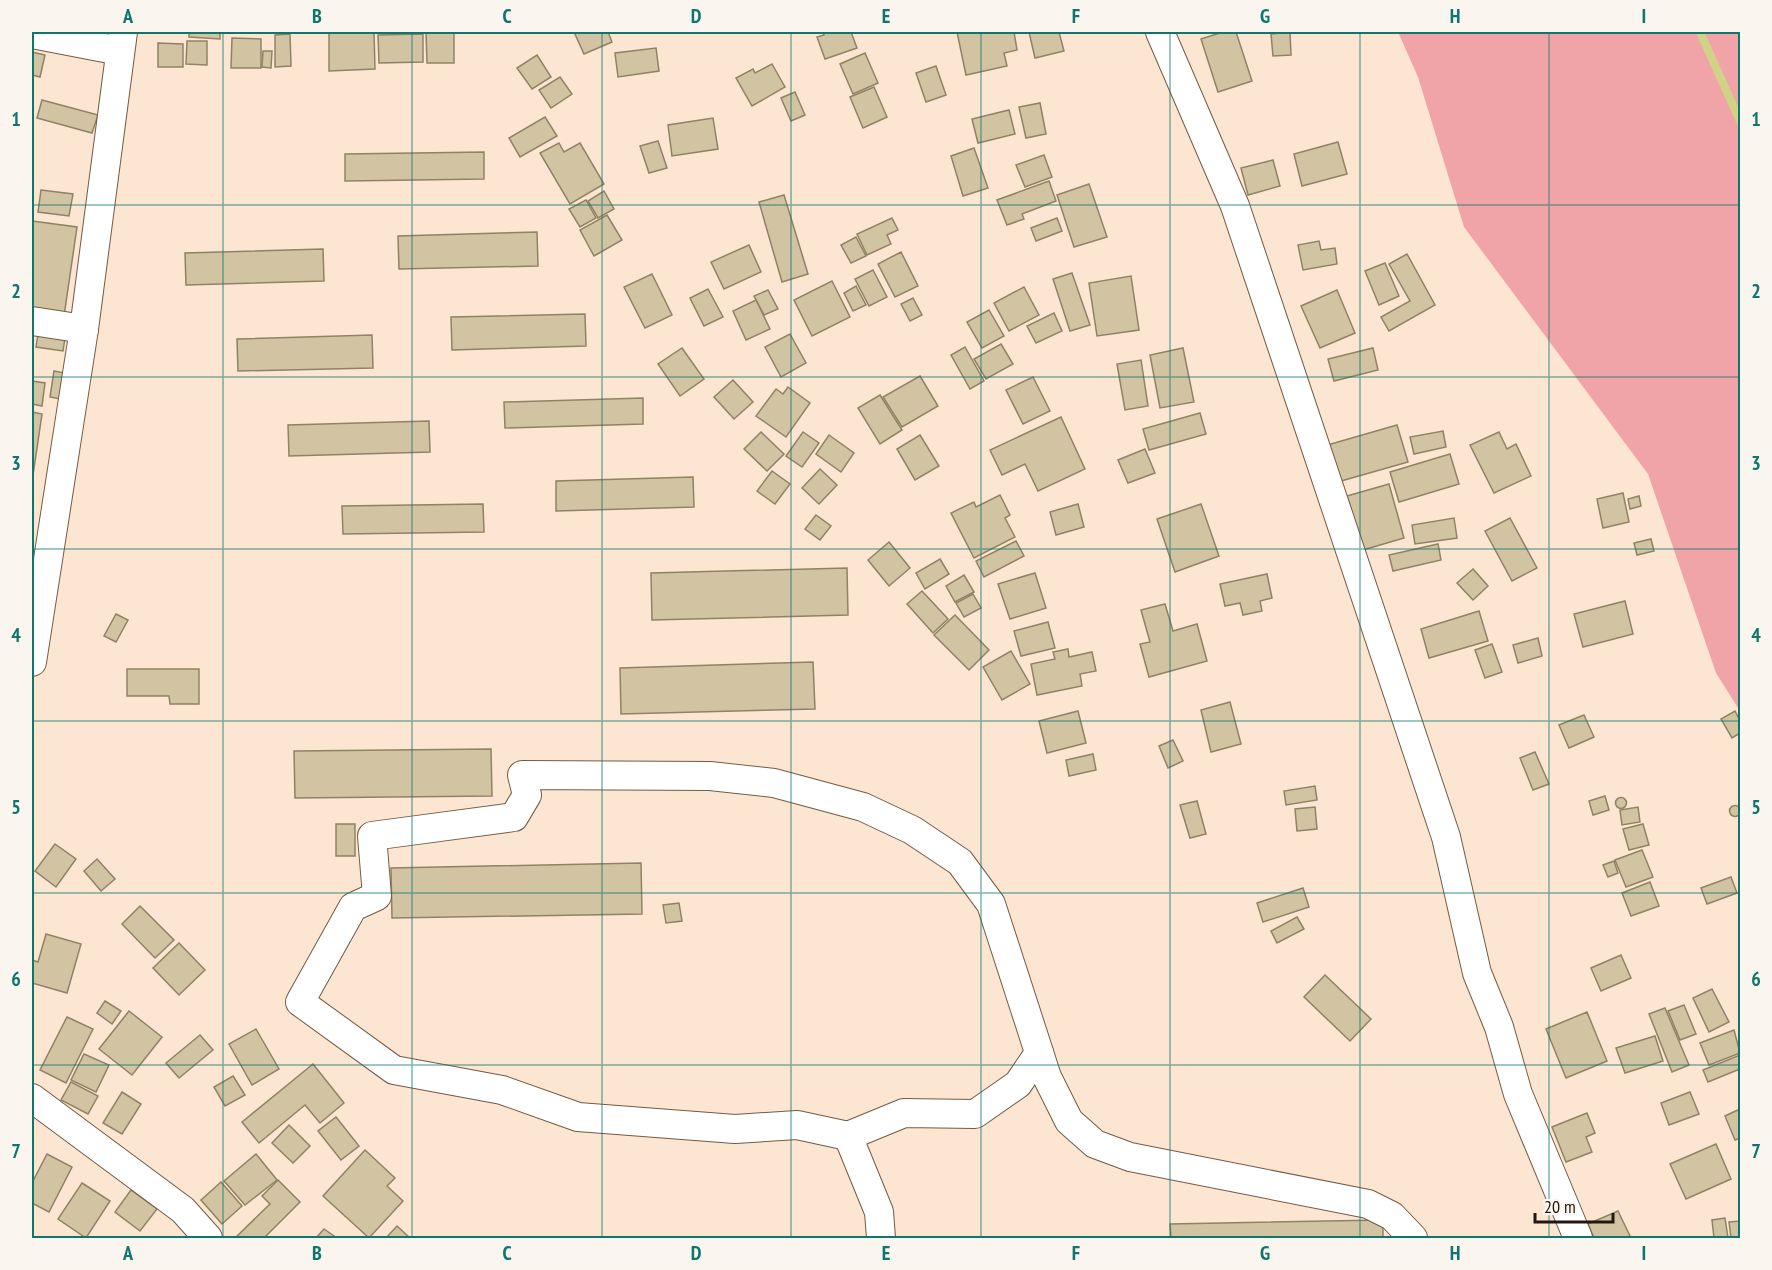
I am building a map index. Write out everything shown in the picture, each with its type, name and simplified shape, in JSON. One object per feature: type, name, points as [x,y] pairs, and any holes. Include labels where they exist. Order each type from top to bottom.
[{"type":"street","points":[[1160,32],[1235,206],[1446,837],[1478,973],[1499,1027],[1518,1094],[1578,1239]]},
{"type":"street","points":[[32,34],[121,41],[84,329],[32,650]]},
{"type":"street","points":[[32,321],[84,329]]},
{"type":"street","points":[[1039,1053],[1018,1084],[975,1114],[904,1113],[848,1136],[797,1125],[735,1129],[578,1117],[502,1090],[394,1070],[300,1002],[352,908],[377,896],[372,836],[514,817],[527,795],[522,775],[710,776],[774,783],[863,807],[912,830],[960,862],[990,904],[1047,1077],[1069,1121],[1095,1144],[1130,1157],[1368,1204],[1392,1216],[1413,1239]]},
{"type":"street","points":[[32,1098],[183,1210],[208,1239]]},
{"type":"street","points":[[848,1136],[879,1212],[881,1239]]},
{"type":"shaded area","points":[[1398,32],[1740,32],[1740,711],[1716,673],[1648,474],[1464,227],[1418,77]]},
{"type":"building","points":[[189,32],[220,32],[220,39],[189,37]]},
{"type":"building","points":[[329,32],[374,32],[375,69],[329,71]]},
{"type":"building","points":[[426,32],[454,32],[454,63],[427,63]]},
{"type":"building","points":[[574,32],[608,32],[612,42],[584,54]]},
{"type":"building","points":[[823,32],[851,32],[857,48],[825,59],[817,37],[824,35]]},
{"type":"building","points":[[957,32],[1014,32],[1017,50],[1004,53],[1007,66],[966,75]]},
{"type":"building","points":[[1029,32],[1059,32],[1064,51],[1035,58]]},
{"type":"building","points":[[1223,32],[1236,32],[1252,81],[1218,92],[1201,39]]},
{"type":"building","points":[[1290,32],[1291,55],[1273,56],[1271,34]]},
{"type":"building","points":[[290,34],[291,66],[275,67],[275,35]]},
{"type":"building","points":[[423,34],[423,62],[379,63],[378,35]]},
{"type":"building","points":[[232,38],[261,39],[261,68],[231,68]]},
{"type":"building","points":[[187,41],[207,41],[207,65],[186,64]]},
{"type":"building","points":[[158,43],[183,44],[183,67],[158,67]]},
{"type":"building","points":[[656,48],[659,71],[618,77],[615,53]]},
{"type":"building","points":[[263,51],[272,51],[271,68],[262,67]]},
{"type":"building","points":[[32,52],[45,55],[40,77],[32,75]]},
{"type":"building","points":[[865,53],[878,83],[853,94],[840,64]]},
{"type":"building","points":[[537,55],[551,77],[532,89],[517,68]]},
{"type":"building","points":[[772,64],[785,87],[752,106],[736,78],[753,69],[755,73]]},
{"type":"building","points":[[936,66],[946,95],[926,102],[916,73]]},
{"type":"building","points":[[560,77],[572,94],[551,108],[539,90]]},
{"type":"building","points":[[874,87],[887,117],[863,128],[850,97]]},
{"type":"building","points":[[795,92],[805,115],[791,121],[781,98]]},
{"type":"building","points":[[42,100],[98,115],[92,133],[37,118]]},
{"type":"building","points":[[1040,103],[1046,134],[1026,138],[1019,107]]},
{"type":"building","points":[[1009,110],[1015,134],[978,143],[972,119]]},
{"type":"building","points":[[545,117],[557,136],[520,157],[509,138]]},
{"type":"building","points":[[713,118],[718,149],[672,156],[668,125]]},
{"type":"building","points":[[658,141],[667,168],[649,173],[640,146]]},
{"type":"building","points":[[1338,142],[1347,174],[1302,186],[1294,154]]},
{"type":"building","points":[[559,143],[564,152],[580,143],[604,184],[570,204],[540,153]]},
{"type":"building","points":[[974,148],[988,188],[963,196],[951,156]]},
{"type":"building","points":[[484,152],[484,179],[345,181],[345,154]]},
{"type":"building","points":[[1044,155],[1052,177],[1025,187],[1016,165]]},
{"type":"building","points":[[1273,160],[1280,186],[1248,195],[1241,168]]},
{"type":"building","points":[[1049,181],[1056,201],[1022,214],[1024,219],[1007,225],[997,200]]},
{"type":"building","points":[[1089,184],[1107,237],[1074,247],[1057,195]]},
{"type":"building","points":[[41,190],[73,194],[69,216],[38,212]]},
{"type":"building","points":[[604,191],[614,209],[598,218],[588,201]]},
{"type":"building","points":[[784,195],[808,274],[782,282],[759,202]]},
{"type":"building","points":[[586,200],[596,218],[580,227],[569,209]]},
{"type":"building","points":[[607,215],[622,240],[594,256],[580,230]]},
{"type":"building","points":[[892,218],[898,230],[887,235],[891,244],[867,255],[857,234]]},
{"type":"building","points":[[1057,218],[1062,231],[1036,241],[1031,228]]},
{"type":"building","points":[[32,221],[77,227],[63,323],[32,319]]},
{"type":"building","points":[[537,232],[538,266],[399,269],[398,236]]},
{"type":"building","points":[[856,237],[866,256],[851,263],[841,245]]},
{"type":"building","points":[[1319,241],[1321,250],[1335,248],[1337,264],[1303,270],[1298,245]]},
{"type":"building","points":[[749,245],[761,272],[724,289],[711,262]]},
{"type":"building","points":[[323,249],[324,281],[186,285],[185,253]]},
{"type":"building","points":[[901,252],[918,286],[895,297],[878,264]]},
{"type":"building","points":[[1407,254],[1435,305],[1389,331],[1381,317],[1410,301],[1389,264]]},
{"type":"building","points":[[1385,263],[1399,296],[1379,305],[1365,271]]},
{"type":"building","points":[[873,270],[887,297],[869,306],[855,279]]},
{"type":"building","points":[[1072,273],[1090,325],[1070,331],[1053,279]]},
{"type":"building","points":[[652,274],[672,315],[645,328],[624,287]]},
{"type":"building","points":[[1131,276],[1139,330],[1097,336],[1089,283]]},
{"type":"building","points":[[832,281],[850,317],[812,336],[794,300]]},
{"type":"building","points":[[856,286],[866,305],[853,311],[844,293]]},
{"type":"building","points":[[1024,287],[1039,315],[1009,331],[994,303]]},
{"type":"building","points":[[708,289],[723,317],[704,326],[690,298]]},
{"type":"building","points":[[768,290],[778,309],[764,315],[754,296]]},
{"type":"building","points":[[1337,290],[1355,333],[1320,348],[1301,306]]},
{"type":"building","points":[[913,298],[922,315],[910,321],[901,304]]},
{"type":"building","points":[[756,300],[770,329],[746,340],[733,311]]},
{"type":"building","points":[[989,310],[1004,336],[982,348],[967,322]]},
{"type":"building","points":[[1054,313],[1062,331],[1036,343],[1027,326]]},
{"type":"building","points":[[585,314],[586,346],[452,350],[451,317]]},
{"type":"building","points":[[38,334],[65,338],[63,351],[36,347]]},
{"type":"building","points":[[790,334],[806,363],[781,377],[765,347]]},
{"type":"building","points":[[372,335],[373,368],[238,371],[237,339]]},
{"type":"building","points":[[1001,344],[1013,364],[986,379],[974,359]]},
{"type":"building","points":[[965,347],[984,381],[970,389],[951,355]]},
{"type":"building","points":[[682,348],[704,379],[680,396],[658,364]]},
{"type":"building","points":[[1183,348],[1194,402],[1160,408],[1150,355]]},
{"type":"building","points":[[1373,348],[1378,370],[1334,381],[1328,359]]},
{"type":"building","points":[[1141,360],[1148,406],[1125,410],[1117,364]]},
{"type":"building","points":[[54,371],[70,374],[66,400],[50,397]]},
{"type":"building","points":[[920,376],[938,406],[902,427],[883,397]]},
{"type":"building","points":[[1033,377],[1050,411],[1023,424],[1006,390]]},
{"type":"building","points":[[733,380],[753,402],[734,419],[714,397]]},
{"type":"building","points":[[32,381],[45,383],[42,406],[32,404]]},
{"type":"building","points":[[788,387],[810,403],[786,437],[756,416],[776,389],[783,394]]},
{"type":"building","points":[[880,395],[902,430],[880,444],[858,408]]},
{"type":"building","points":[[643,398],[643,424],[505,428],[504,402]]},
{"type":"building","points":[[32,412],[42,414],[32,482]]},
{"type":"building","points":[[1200,413],[1206,434],[1149,450],[1143,429]]},
{"type":"building","points":[[1061,417],[1085,469],[1038,491],[1025,464],[1002,475],[990,450]]},
{"type":"building","points":[[429,421],[430,452],[289,456],[288,425]]},
{"type":"building","points":[[1397,425],[1408,462],[1334,483],[1324,446]]},
{"type":"building","points":[[1443,431],[1446,447],[1414,454],[1410,437]]},
{"type":"building","points":[[761,432],[784,454],[767,471],[744,449]]},
{"type":"building","points":[[803,432],[819,443],[802,467],[786,456]]},
{"type":"building","points":[[1499,432],[1507,449],[1516,444],[1531,476],[1494,493],[1470,445]]},
{"type":"building","points":[[829,435],[854,453],[841,472],[816,454]]},
{"type":"building","points":[[920,435],[939,466],[915,480],[897,449]]},
{"type":"building","points":[[1145,449],[1155,473],[1128,483],[1118,460]]},
{"type":"building","points":[[1450,454],[1459,484],[1399,502],[1390,472]]},
{"type":"building","points":[[820,469],[837,485],[819,504],[802,488]]},
{"type":"building","points":[[772,471],[790,484],[775,504],[757,491]]},
{"type":"building","points":[[693,477],[694,507],[556,511],[556,481]]},
{"type":"building","points":[[1389,484],[1404,538],[1363,550],[1347,496]]},
{"type":"building","points":[[1623,493],[1629,522],[1603,528],[1597,499]]},
{"type":"building","points":[[1000,495],[1010,515],[1005,518],[1015,537],[974,558],[951,513],[974,502],[976,507]]},
{"type":"building","points":[[1639,496],[1641,506],[1630,509],[1628,499]]},
{"type":"building","points":[[483,504],[484,532],[343,534],[342,506]]},
{"type":"building","points":[[1078,504],[1084,527],[1056,535],[1050,512]]},
{"type":"building","points":[[1201,504],[1219,556],[1175,572],[1157,519]]},
{"type":"building","points":[[816,515],[831,526],[820,540],[805,529]]},
{"type":"building","points":[[1454,518],[1457,538],[1415,544],[1412,525]]},
{"type":"building","points":[[1510,518],[1537,568],[1512,581],[1485,531]]},
{"type":"building","points":[[1651,539],[1654,551],[1637,555],[1634,543]]},
{"type":"building","points":[[1016,541],[1024,556],[984,577],[976,561]]},
{"type":"building","points":[[889,542],[910,568],[889,586],[868,560]]},
{"type":"building","points":[[1438,544],[1441,560],[1393,571],[1389,555]]},
{"type":"building","points":[[940,559],[949,574],[925,589],[916,573]]},
{"type":"building","points":[[847,568],[848,615],[652,620],[651,573]]},
{"type":"building","points":[[1473,569],[1488,586],[1473,600],[1457,583]]},
{"type":"building","points":[[1035,573],[1046,608],[1010,619],[998,584]]},
{"type":"building","points":[[1267,574],[1272,598],[1260,601],[1262,611],[1243,615],[1240,603],[1225,606],[1220,584]]},
{"type":"building","points":[[964,575],[974,592],[955,602],[946,586]]},
{"type":"building","points":[[922,591],[948,619],[933,633],[907,604]]},
{"type":"building","points":[[973,594],[981,608],[964,617],[956,603]]},
{"type":"building","points":[[1625,601],[1633,634],[1583,647],[1574,614]]},
{"type":"building","points":[[1165,604],[1173,631],[1197,624],[1207,661],[1149,677],[1140,644],[1150,642],[1141,610]]},
{"type":"building","points":[[1479,611],[1488,641],[1429,658],[1421,629]]},
{"type":"building","points":[[116,614],[128,620],[116,642],[104,636]]},
{"type":"building","points":[[955,615],[989,650],[969,670],[934,635]]},
{"type":"building","points":[[1048,622],[1055,648],[1021,656],[1014,631]]},
{"type":"building","points":[[1538,638],[1542,656],[1518,663],[1513,645]]},
{"type":"building","points":[[1492,644],[1502,672],[1485,678],[1475,650]]},
{"type":"building","points":[[1068,649],[1069,657],[1092,652],[1096,671],[1080,674],[1082,686],[1037,695],[1031,664],[1055,659],[1053,652]]},
{"type":"building","points":[[1011,651],[1030,684],[1002,700],[983,667]]},
{"type":"building","points":[[813,662],[815,709],[621,714],[620,668]]},
{"type":"building","points":[[127,669],[199,669],[199,704],[170,704],[169,696],[127,696]]},
{"type":"building","points":[[1230,702],[1241,744],[1211,752],[1201,710]]},
{"type":"building","points":[[1078,711],[1086,743],[1047,753],[1039,721]]},
{"type":"building","points":[[1735,711],[1740,721],[1740,733],[1732,738],[1721,719]]},
{"type":"building","points":[[1584,715],[1594,737],[1569,748],[1559,725]]},
{"type":"building","points":[[1173,740],[1183,761],[1168,768],[1159,746]]},
{"type":"building","points":[[491,749],[492,796],[295,798],[294,751]]},
{"type":"building","points":[[1535,752],[1549,784],[1533,790],[1520,758]]},
{"type":"building","points":[[1093,754],[1096,770],[1069,776],[1066,760]]},
{"type":"building","points":[[1315,786],[1317,800],[1286,805],[1284,791]]},
{"type":"building","points":[[1605,796],[1609,810],[1593,815],[1589,801]]},
{"type":"building","points":[[1621,798],[1625,799],[1625,807],[1621,808],[1617,807],[1616,803],[1617,799]]},
{"type":"building","points":[[1197,801],[1206,834],[1190,838],[1180,805]]},
{"type":"building","points":[[1735,806],[1739,807],[1739,815],[1735,816],[1731,815],[1730,811],[1731,807]]},
{"type":"building","points":[[1315,807],[1317,829],[1297,831],[1295,809]]},
{"type":"building","points":[[1638,807],[1640,822],[1622,825],[1620,810]]},
{"type":"building","points":[[336,824],[355,824],[355,856],[336,856]]},
{"type":"building","points":[[1643,824],[1649,845],[1629,850],[1623,829]]},
{"type":"building","points":[[55,844],[76,859],[56,887],[35,871]]},
{"type":"building","points":[[1642,850],[1653,877],[1626,887],[1615,860]]},
{"type":"building","points":[[97,859],[115,879],[101,891],[84,871]]},
{"type":"building","points":[[1614,861],[1618,873],[1608,877],[1603,865]]},
{"type":"building","points":[[641,863],[642,914],[392,918],[391,868]]},
{"type":"building","points":[[1731,877],[1737,893],[1707,904],[1701,888]]},
{"type":"building","points":[[1650,882],[1659,906],[1631,916],[1622,893]]},
{"type":"building","points":[[1303,888],[1309,907],[1263,922],[1257,903]]},
{"type":"building","points":[[679,903],[682,921],[666,923],[663,905]]},
{"type":"building","points":[[140,906],[174,940],[155,958],[122,924]]},
{"type":"building","points":[[1297,917],[1304,929],[1277,943],[1271,931]]},
{"type":"building","points":[[46,934],[81,944],[67,993],[32,983],[32,960],[38,962]]},
{"type":"building","points":[[179,943],[205,970],[179,995],[153,968]]},
{"type":"building","points":[[1621,955],[1631,978],[1601,991],[1591,968]]},
{"type":"building","points":[[1325,975],[1371,1019],[1350,1041],[1304,997]]},
{"type":"building","points":[[1712,989],[1729,1022],[1709,1032],[1693,998]]},
{"type":"building","points":[[105,1001],[121,1011],[112,1024],[97,1013]]},
{"type":"building","points":[[1684,1005],[1696,1034],[1680,1040],[1668,1011]]},
{"type":"building","points":[[1665,1008],[1689,1065],[1672,1072],[1649,1014]]},
{"type":"building","points":[[129,1011],[162,1037],[132,1075],[99,1049]]},
{"type":"building","points":[[1587,1012],[1607,1061],[1566,1078],[1546,1029]]},
{"type":"building","points":[[67,1017],[93,1029],[66,1083],[40,1070]]},
{"type":"building","points":[[256,1029],[279,1069],[252,1085],[229,1044]]},
{"type":"building","points":[[1734,1030],[1740,1053],[1709,1065],[1700,1043]]},
{"type":"building","points":[[200,1035],[213,1050],[179,1078],[166,1063]]},
{"type":"building","points":[[1655,1036],[1663,1061],[1625,1073],[1616,1048]]},
{"type":"building","points":[[84,1054],[109,1065],[96,1092],[71,1080]]},
{"type":"building","points":[[1740,1055],[1740,1069],[1708,1082],[1703,1070]]},
{"type":"building","points":[[313,1064],[344,1103],[320,1123],[305,1105],[259,1143],[242,1122]]},
{"type":"building","points":[[233,1076],[245,1095],[225,1106],[214,1087]]},
{"type":"building","points":[[71,1082],[98,1096],[88,1114],[61,1100]]},
{"type":"building","points":[[122,1092],[141,1104],[122,1134],[103,1123]]},
{"type":"building","points":[[1690,1092],[1699,1114],[1669,1125],[1661,1103]]},
{"type":"building","points":[[1740,1109],[1740,1138],[1735,1140],[1725,1116]]},
{"type":"building","points":[[1587,1113],[1595,1133],[1586,1137],[1592,1152],[1566,1162],[1552,1127]]},
{"type":"building","points":[[336,1117],[359,1146],[341,1160],[318,1131]]},
{"type":"building","points":[[289,1125],[310,1146],[293,1163],[272,1143]]},
{"type":"building","points":[[1716,1144],[1731,1179],[1686,1199],[1670,1164]]},
{"type":"building","points":[[365,1150],[395,1178],[387,1186],[403,1201],[369,1238],[323,1196]]},
{"type":"building","points":[[47,1154],[72,1167],[49,1212],[32,1203],[32,1183]]},
{"type":"building","points":[[256,1154],[277,1180],[245,1205],[224,1181]]},
{"type":"building","points":[[278,1180],[300,1202],[264,1238],[235,1238],[270,1204],[262,1196]]},
{"type":"building","points":[[221,1182],[242,1206],[222,1224],[201,1200]]},
{"type":"building","points":[[82,1183],[110,1201],[86,1238],[58,1219]]},
{"type":"building","points":[[131,1190],[157,1209],[140,1231],[115,1212]]},
{"type":"building","points":[[1618,1211],[1631,1238],[1594,1238],[1588,1224]]},
{"type":"building","points":[[1725,1218],[1728,1238],[1714,1238],[1712,1220]]},
{"type":"building","points":[[1383,1220],[1383,1238],[1171,1238],[1170,1224]]},
{"type":"building","points":[[1740,1221],[1740,1238],[1731,1238],[1729,1222]]},
{"type":"building","points":[[397,1226],[410,1238],[386,1238]]},
{"type":"building","points":[[324,1229],[337,1238],[316,1238]]},
{"type":"waterway","points":[[1700,32],[1740,121]]}]
